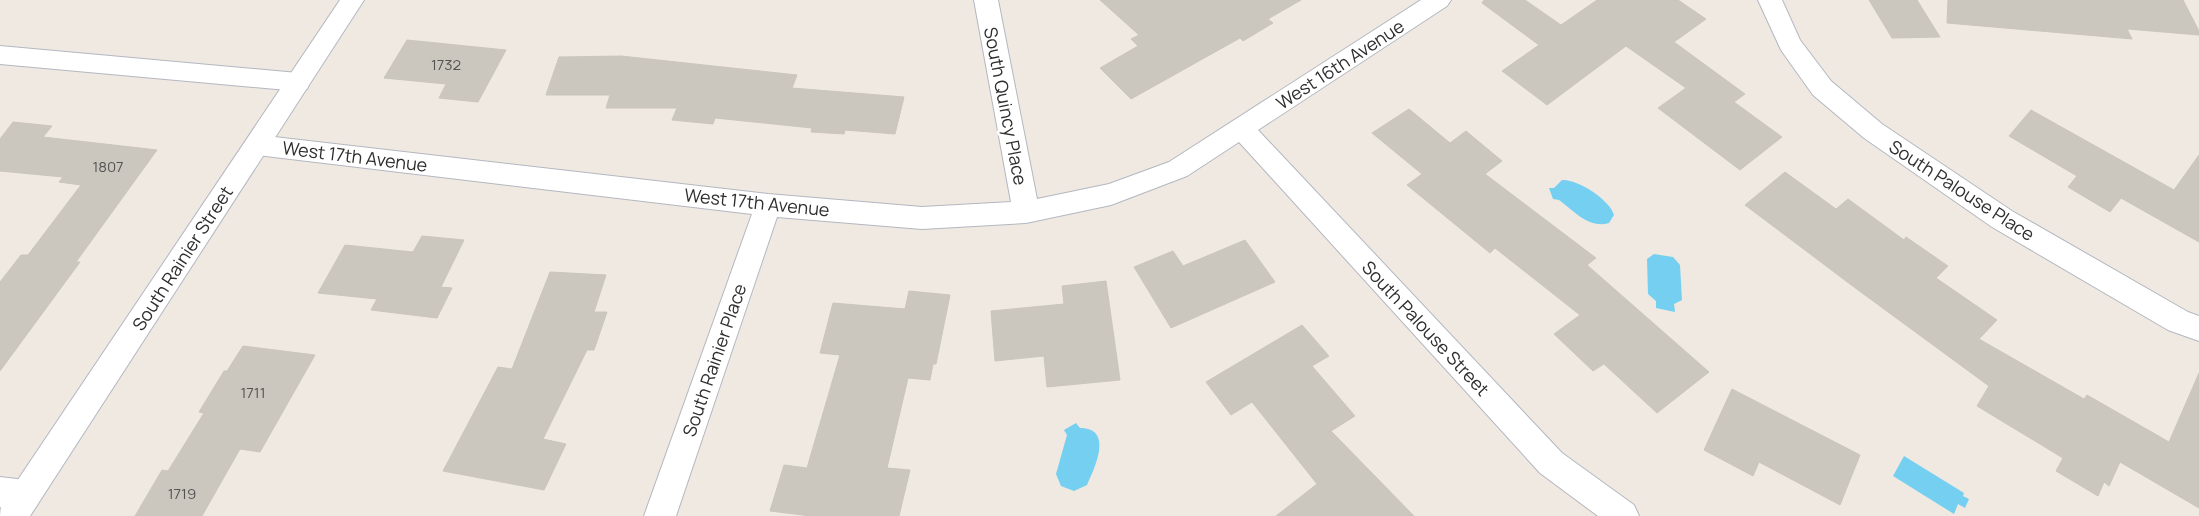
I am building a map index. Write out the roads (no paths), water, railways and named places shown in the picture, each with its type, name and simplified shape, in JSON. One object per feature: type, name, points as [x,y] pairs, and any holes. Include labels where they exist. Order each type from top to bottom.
[{"type":"street","name":"South Rainier Street","points":[[13,501],[257,145],[352,0]]},
{"type":"street","name":"South Quincy Place","points":[[986,0],[1026,212]]},
{"type":"street","name":"West 16th Avenue","points":[[1241,128],[1439,0]]},
{"type":"street","name":"South Palouse Place","points":[[1770,0],[1790,44],[1822,88],[1873,131],[2002,219],[2178,321],[2199,329]]},
{"type":"street","points":[[0,55],[298,82]]},
{"type":"street","name":"West 17th Avenue","points":[[257,145],[768,205],[922,218],[1026,212],[1111,194],[1178,169],[1241,128]]},
{"type":"street","name":"South Palouse Street","points":[[1241,128],[1551,463],[1623,516]]},
{"type":"street","name":"South Rainier Place","points":[[660,516],[768,205]]},
{"type":"water","points":[[1562,180],[1576,183],[1600,197],[1614,215],[1609,223],[1602,224],[1588,221],[1559,200],[1553,199],[1549,188],[1554,188]]},
{"type":"water","points":[[1654,254],[1673,257],[1680,265],[1682,300],[1674,304],[1675,312],[1656,308],[1656,301],[1648,294],[1647,259]]},
{"type":"water","points":[[1076,423],[1080,428],[1090,430],[1096,434],[1099,441],[1099,449],[1087,485],[1074,491],[1061,486],[1056,474],[1067,435],[1064,430]]},
{"type":"water","points":[[1904,456],[1964,493],[1963,496],[1969,499],[1965,508],[1958,504],[1954,514],[1893,476]]}]
